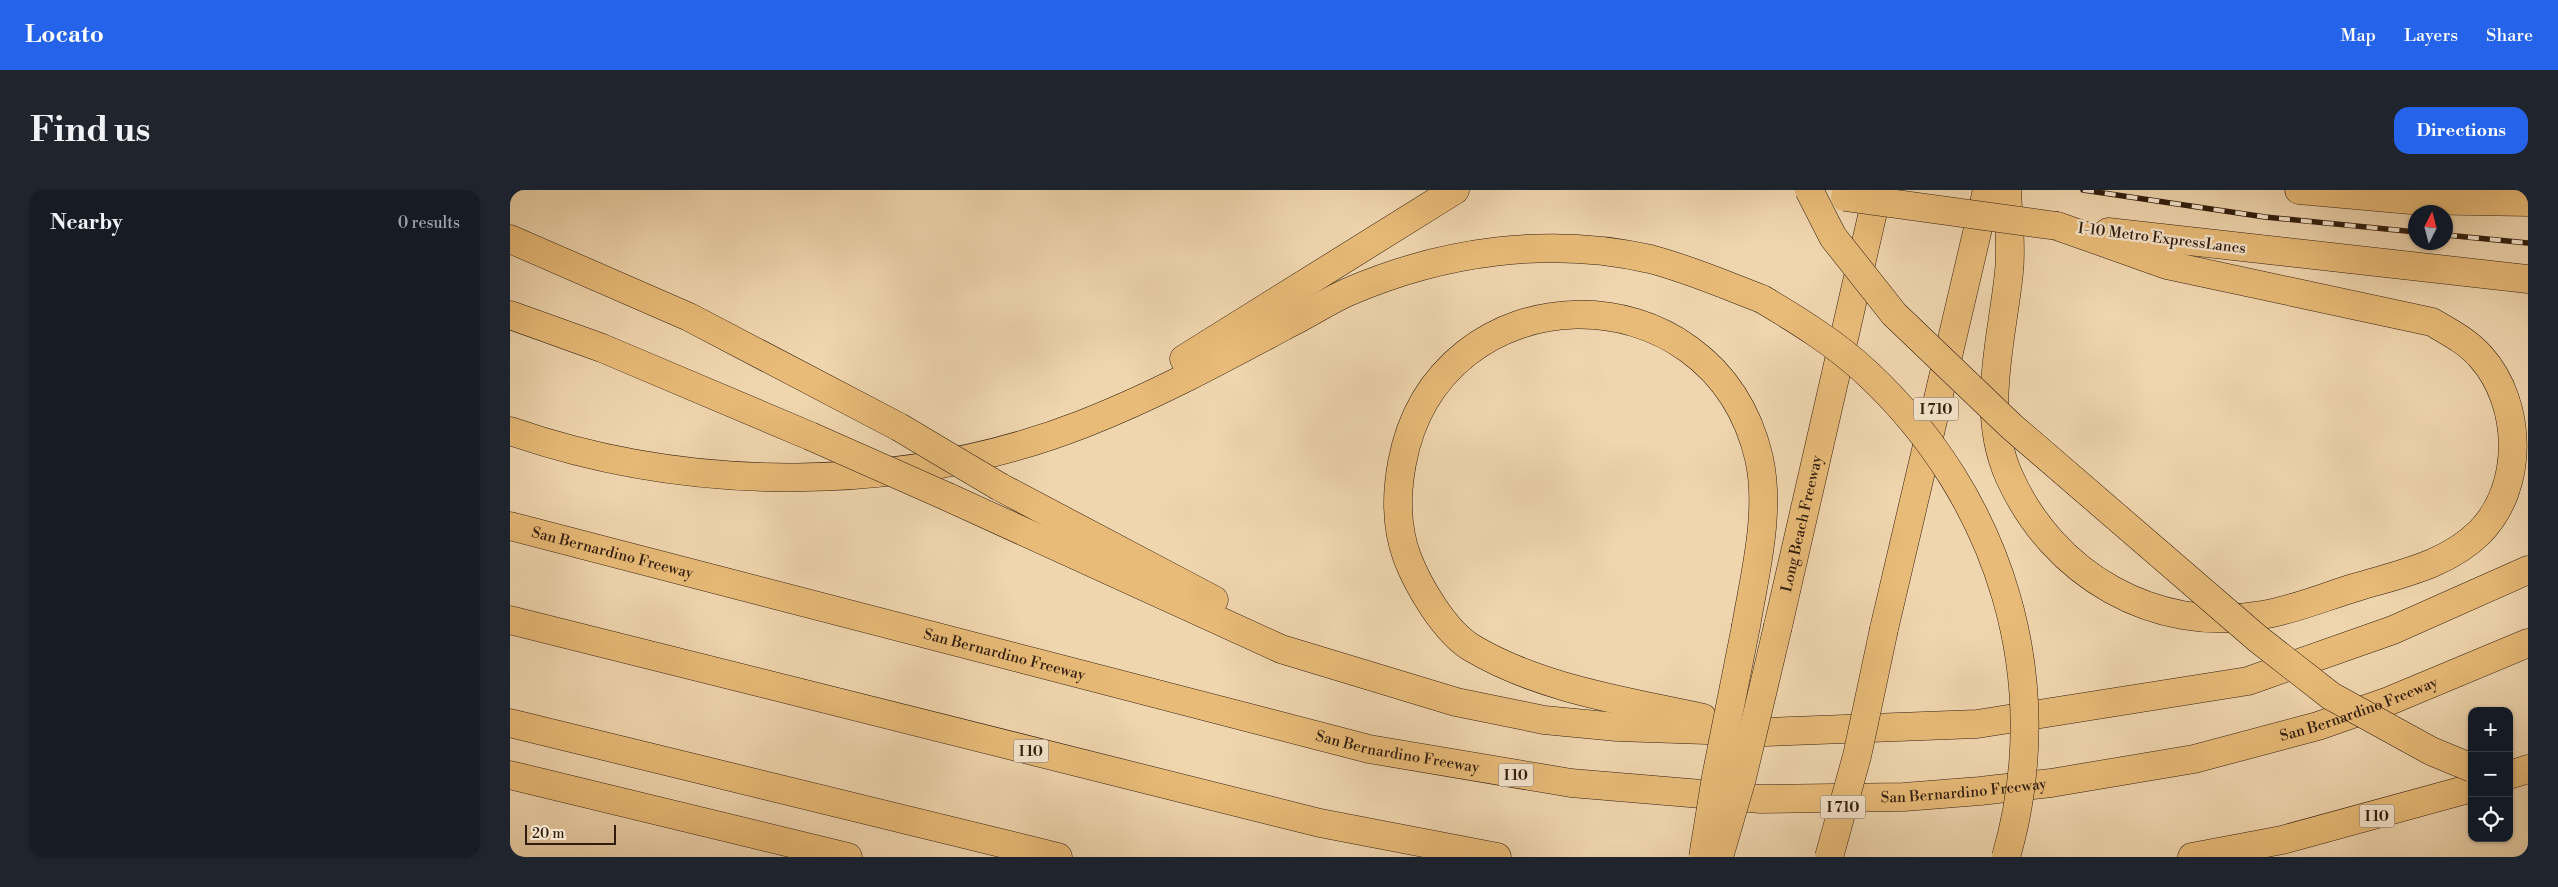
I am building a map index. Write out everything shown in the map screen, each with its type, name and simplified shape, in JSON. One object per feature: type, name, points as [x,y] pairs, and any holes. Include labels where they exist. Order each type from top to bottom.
[{"type":"highway","points":[[995,453],[1061,427],[1116,400],[1248,321],[1455,190]]},
{"type":"highway","name":"I-10 Metro ExpressLanes","points":[[1797,190],[2057,226],[2528,279]]},
{"type":"highway","points":[[1809,190],[1833,237],[1894,314],[1991,408],[2258,639],[2331,696],[2431,751],[2468,766]]},
{"type":"highway","name":"Long Beach Freeway","points":[[1719,857],[1742,778],[1878,190]]},
{"type":"highway","name":"I 710","points":[[1829,857],[1857,756],[1884,629],[1987,190]]},
{"type":"highway","points":[[2007,190],[2009,269],[1993,386],[1995,430],[2009,476],[2035,523],[2070,562],[2110,590],[2153,609],[2196,619],[2262,615],[2419,569],[2452,555],[2480,532],[2498,508],[2509,478],[2513,437],[2509,411],[2498,380],[2480,356],[2464,341],[2432,322],[2167,264],[2057,226]]},
{"type":"highway","points":[[2299,190],[2411,200],[2528,202]]},
{"type":"highway","points":[[510,239],[689,317],[899,427],[1000,487],[1280,635],[1379,680]]},
{"type":"highway","points":[[510,431],[622,462],[699,474],[784,478],[920,468],[995,453],[1082,424],[1142,398],[1346,293],[1442,260],[1500,251],[1548,248],[1599,252],[1649,259],[1699,274],[1762,300],[1804,324],[1867,373],[1918,428],[1968,501],[1998,569],[2017,631],[2024,688],[2024,754],[2015,824],[2006,857]]},
{"type":"highway","points":[[1703,857],[1716,777],[1746,626],[1762,506],[1759,459],[1744,414],[1725,384],[1699,355],[1668,335],[1628,319],[1583,313],[1534,319],[1489,337],[1454,365],[1425,398],[1406,440],[1397,486],[1400,537],[1416,582],[1442,618],[1469,646],[1503,664],[1576,689],[1765,732]]},
{"type":"highway","points":[[510,315],[602,348],[810,436],[1281,649],[1456,702],[1544,720],[1617,727],[1765,732],[1977,724],[2248,681],[2393,630],[2528,570]]},
{"type":"highway","name":"San Bernardino Freeway","points":[[510,526],[1369,749],[1571,783],[1761,799],[1894,797],[1980,791],[2051,784],[2194,759],[2335,720],[2457,674],[2528,643]]},
{"type":"highway","name":"I 10","points":[[510,620],[1320,824],[1497,857]]},
{"type":"highway","points":[[510,626],[568,634]]},
{"type":"highway","points":[[510,723],[1058,857]]},
{"type":"highway","points":[[1838,857],[1857,756]]},
{"type":"highway","points":[[2513,774],[2528,769]]},
{"type":"highway","points":[[510,775],[848,857]]},
{"type":"highway","points":[[2513,782],[2528,787]]},
{"type":"highway","name":"I 10","points":[[2192,857],[2282,840],[2369,818],[2468,789]]},
{"type":"railway","points":[[2083,190],[2265,217],[2408,231]]},
{"type":"railway","points":[[2453,236],[2528,243]]}]
